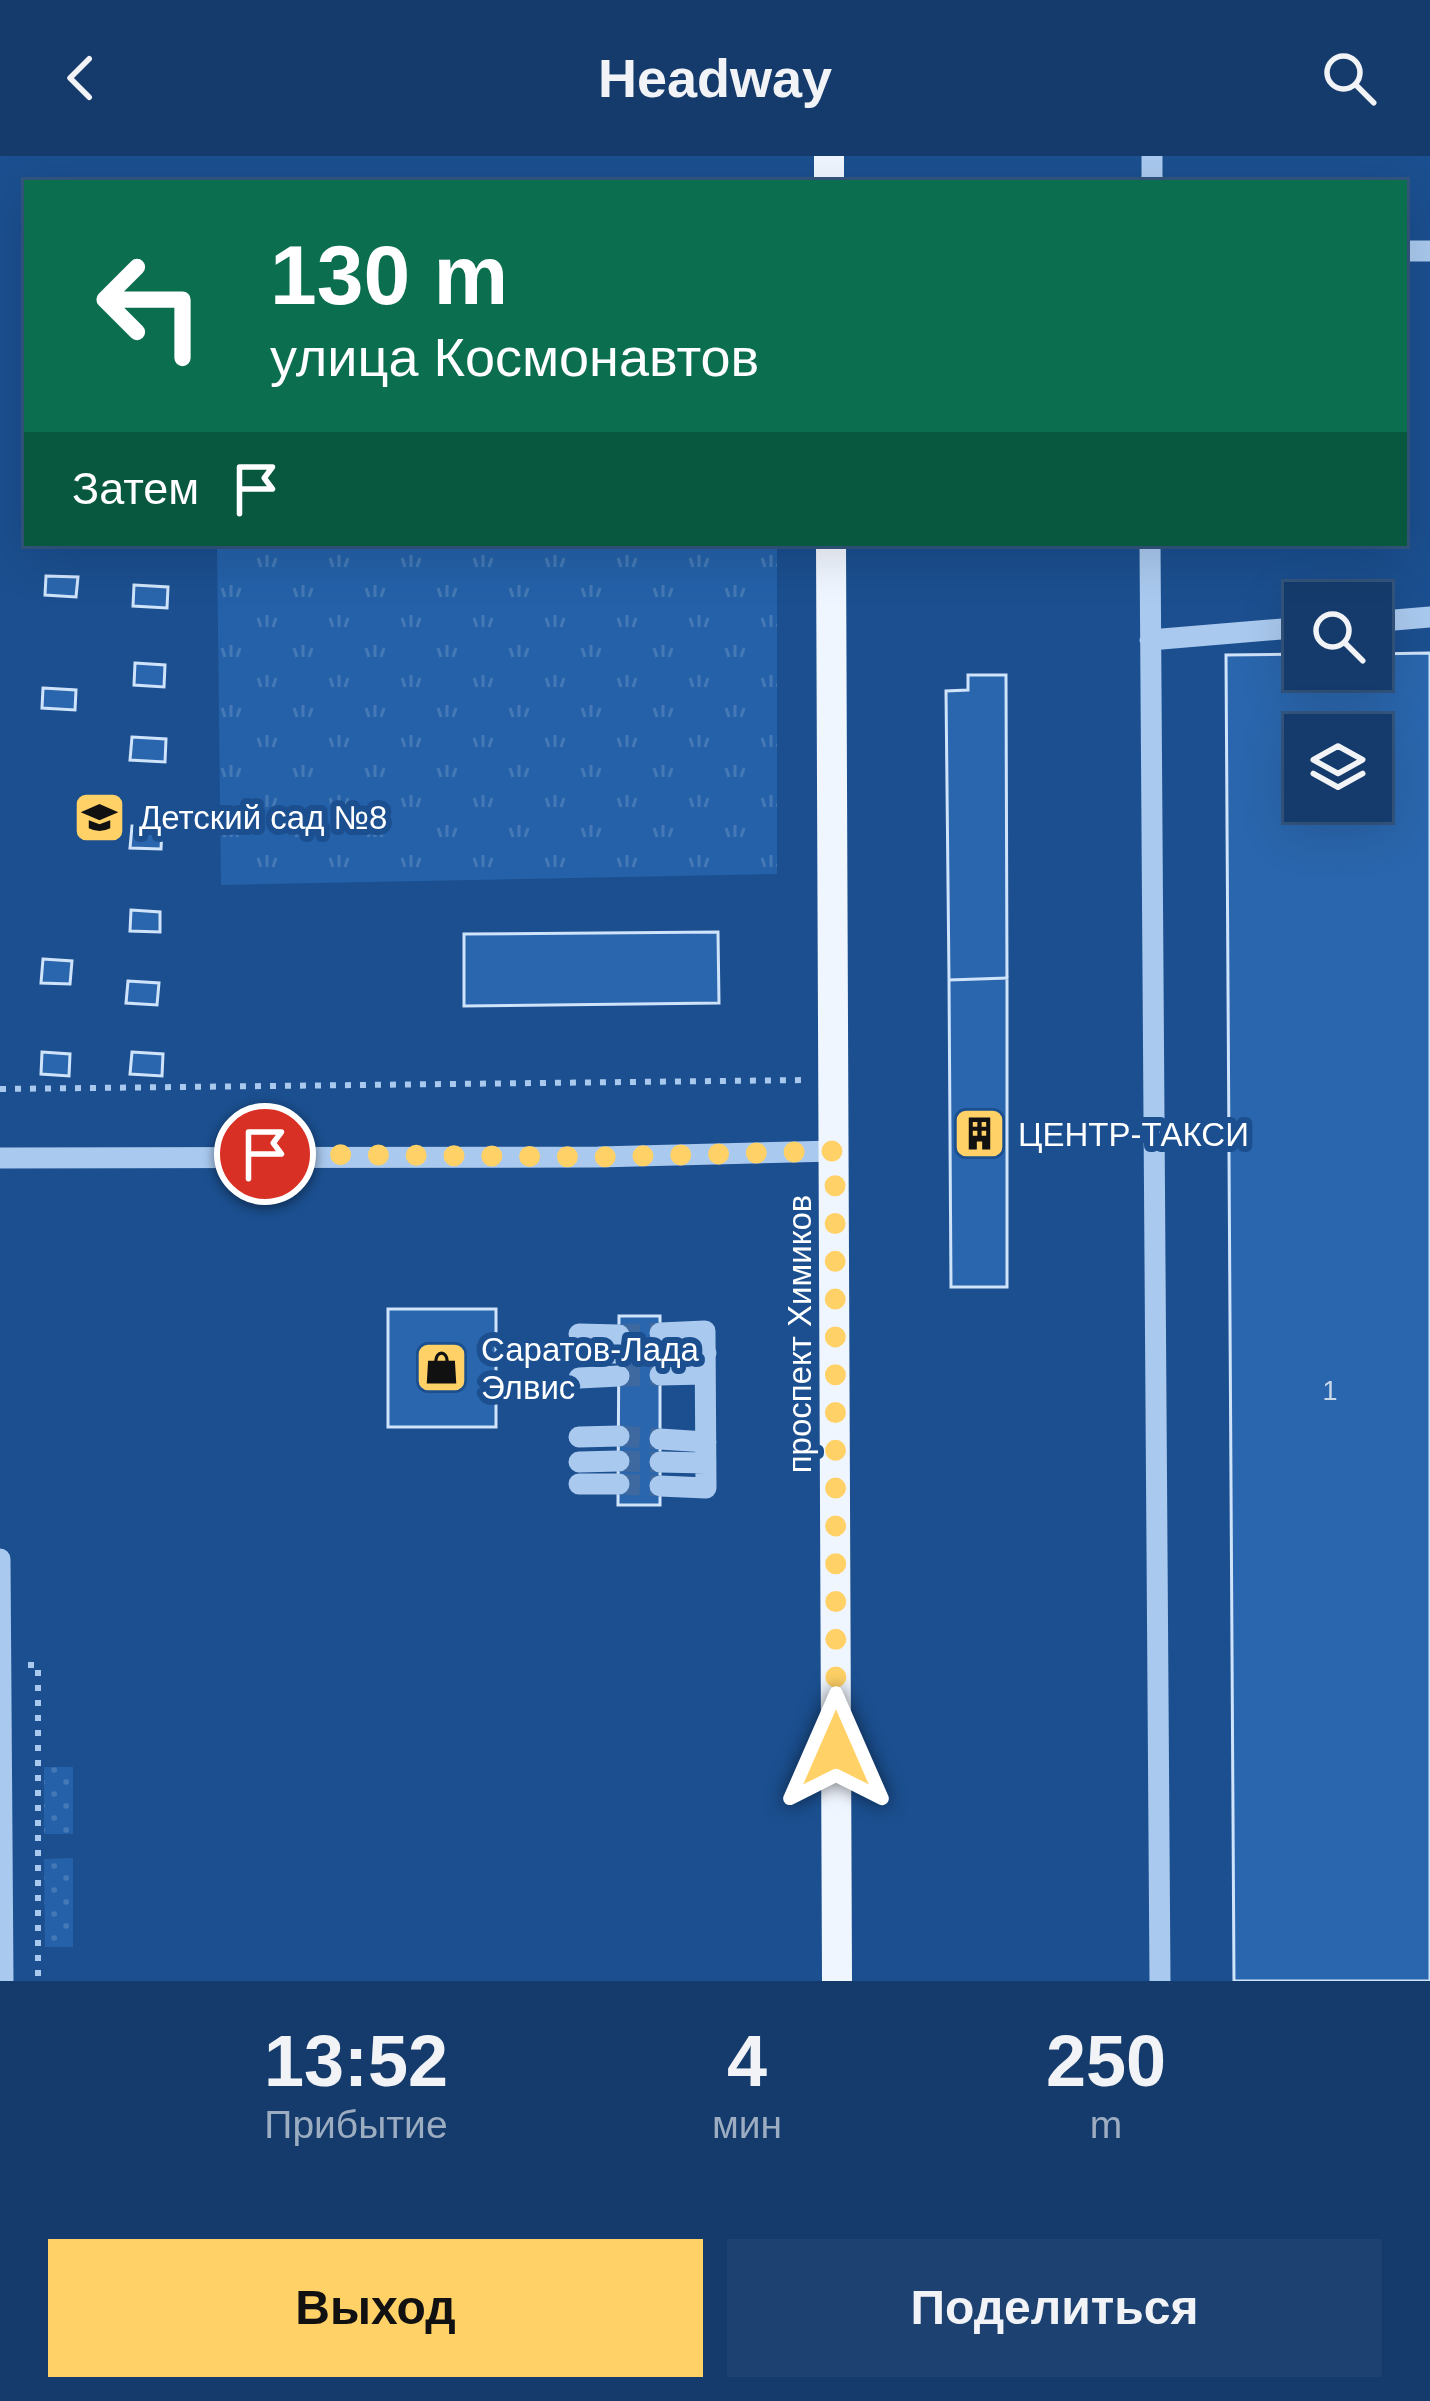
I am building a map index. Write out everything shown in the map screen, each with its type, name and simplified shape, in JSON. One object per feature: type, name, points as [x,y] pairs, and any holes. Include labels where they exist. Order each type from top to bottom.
[{"type":"main road","name":"проспект Химиков","points":[[831,546],[837,1981]]},
{"type":"street","points":[[1150,546],[1160,1981]]},
{"type":"street","points":[[1392,620],[1430,617]]},
{"type":"street","points":[[1150,640],[1284,629]]},
{"type":"street","points":[[0,1158],[598,1157],[835,1151]]},
{"type":"street","points":[[579,1344],[619,1355],[579,1378]]},
{"type":"street","points":[[660,1354],[705,1353],[706,1488],[660,1486]]},
{"type":"street","points":[[579,1436],[619,1436]]},
{"type":"street","points":[[660,1439],[706,1453]]},
{"type":"street","points":[[660,1462],[706,1453]]},
{"type":"street","points":[[579,1473],[619,1473]]},
{"type":"street","points":[[0,1559],[3,1981]]},
{"type":"path","points":[[0,1089],[835,1080]]},
{"type":"path","points":[[3,1665],[38,1665],[38,1981]]},
{"type":"green space","points":[[217,546],[777,546],[777,874],[221,885]]},
{"type":"green space","points":[[44,1767],[73,1767],[73,1834],[44,1834]]},
{"type":"green space","points":[[73,1858],[73,1947],[45,1947],[44,1859]]},
{"type":"building","points":[[46,576],[78,577],[76,597],[45,595]]},
{"type":"building","points":[[134,585],[168,587],[167,608],[133,606]]},
{"type":"building","points":[[1430,653],[1430,1981],[1234,1981],[1226,655],[1284,654],[1284,690],[1392,690],[1392,654]]},
{"type":"building","points":[[135,663],[165,665],[164,687],[134,685]]},
{"type":"building","points":[[968,675],[1006,675],[1007,978],[949,980],[946,691],[968,690]]},
{"type":"building","points":[[43,688],[76,690],[75,710],[42,708]]},
{"type":"building","points":[[132,737],[166,739],[165,762],[130,760]]},
{"type":"building","points":[[132,826],[162,827],[161,849],[130,848]]},
{"type":"building","points":[[131,910],[160,912],[160,932],[130,931]]},
{"type":"building","points":[[718,932],[719,1003],[464,1006],[464,934]]},
{"type":"building","points":[[43,959],[72,961],[70,984],[41,983]]},
{"type":"building","name":"ЦЕНТР-ТАКСИ","points":[[1007,978],[1007,1287],[951,1287],[949,980]]},
{"type":"building","points":[[128,981],[159,983],[157,1005],[126,1003]]},
{"type":"building","points":[[42,1052],[70,1054],[69,1076],[41,1074]]},
{"type":"building","points":[[132,1052],[163,1054],[162,1076],[130,1074]]},
{"type":"building","name":"Саратов-Лада Элвис","points":[[388,1309],[496,1309],[496,1427],[388,1427]]},
{"type":"building","points":[[619,1316],[660,1316],[660,1505],[618,1505]]},
{"type":"tunnel","points":[[619,1335],[660,1333]]},
{"type":"tunnel","points":[[619,1353],[660,1353]]},
{"type":"tunnel","points":[[619,1376],[660,1375]]},
{"type":"tunnel","points":[[619,1436],[660,1439]]},
{"type":"tunnel","points":[[619,1461],[660,1462]]},
{"type":"tunnel","points":[[619,1484],[660,1486]]},
{"type":"place","name":"Детский сад №8","points":[[100,817]]},
{"type":"place","name":"ЦЕНТР-ТАКСИ","points":[[979,1134]]},
{"type":"place","name":"Саратов-Лада Элвис","points":[[442,1368]]},
{"type":"route","points":[[265,1154],[598,1157],[835,1151],[836,1749]]}]
